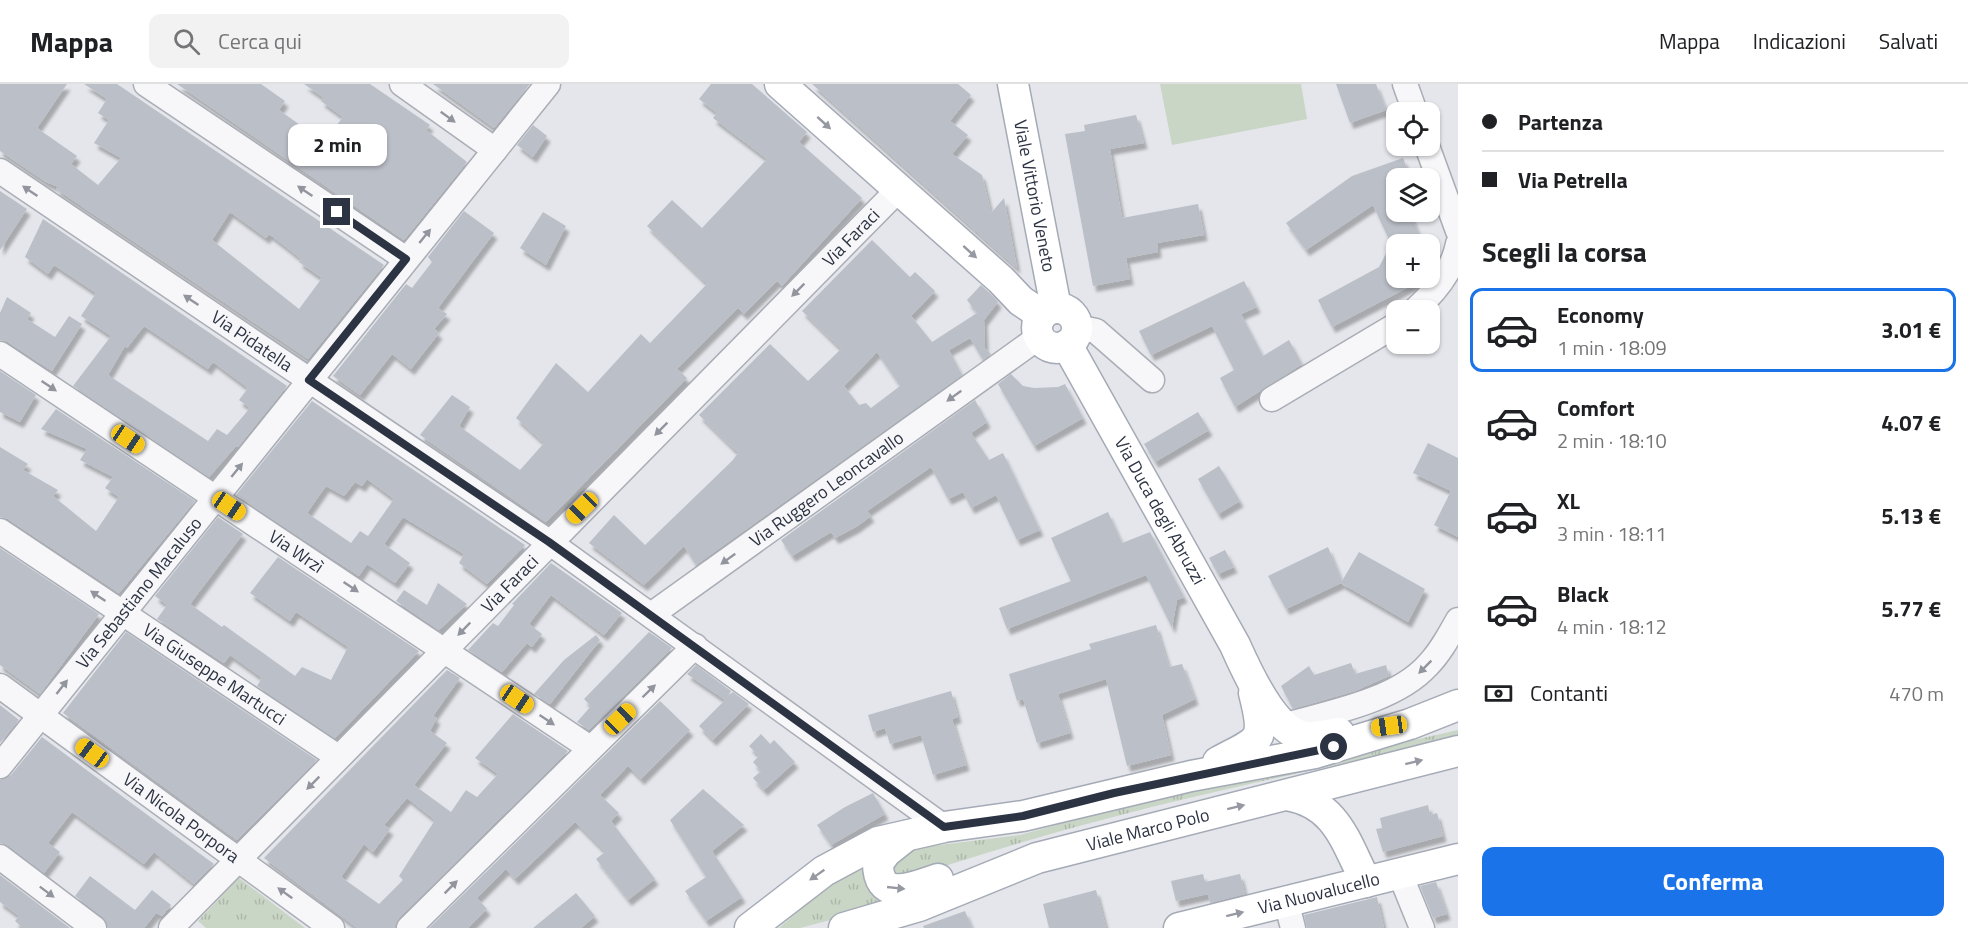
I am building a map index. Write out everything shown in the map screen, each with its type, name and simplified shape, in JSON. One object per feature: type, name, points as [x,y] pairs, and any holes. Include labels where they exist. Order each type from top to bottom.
[{"type":"main road","points":[[780,84],[1001,280],[1021,301],[1056,326]]},
{"type":"main road","name":"Viale Vittorio Veneto","points":[[1014,84],[1056,326]]},
{"type":"main road","name":"Via Duca degli Abruzzi","points":[[1056,326],[1235,645],[1250,679]]},
{"type":"main road","points":[[1250,679],[1283,726],[1308,737],[1458,716]]},
{"type":"main road","points":[[1191,776],[1249,747],[1260,735],[1260,716],[1250,679]]},
{"type":"main road","points":[[750,928],[824,871],[878,842],[944,827],[1023,816],[1191,776],[1315,753],[1410,724],[1458,705]]},
{"type":"main road","name":"Viale Marco Polo","points":[[844,928],[919,906],[1037,858],[1458,751]]},
{"type":"main road","points":[[1335,823],[1335,808],[1339,798],[1371,774]]},
{"type":"main road","points":[[1287,795],[1316,804],[1335,823],[1366,882]]},
{"type":"main road","points":[[908,834],[886,852],[878,863],[878,875],[887,888],[910,888],[954,874],[1037,858]]},
{"type":"main road","name":"Via Nuovalucello","points":[[1179,928],[1289,915],[1366,882],[1458,859]]},
{"type":"street","points":[[146,84],[406,259]]},
{"type":"street","points":[[402,84],[495,150]]},
{"type":"street","name":"Via Sebastiano Macaluso","points":[[0,766],[548,84]]},
{"type":"street","points":[[1405,84],[1411,102]]},
{"type":"street","points":[[1431,156],[1458,231]]},
{"type":"street","name":"Via Pidatella","points":[[0,171],[549,542],[944,827]]},
{"type":"street","name":"Via Faraci","points":[[171,928],[899,189]]},
{"type":"street","points":[[1424,300],[1442,280],[1455,259],[1458,244]]},
{"type":"street","points":[[1056,326],[1096,331],[1152,380]]},
{"type":"street","name":"Via Ruggero Leoncavallo","points":[[651,615],[1001,362],[1056,326]]},
{"type":"street","points":[[1272,399],[1386,331]]},
{"type":"street","name":"Via Wrzì","points":[[0,354],[590,748]]},
{"type":"street","name":"Via Giuseppe Martucci","points":[[0,531],[338,758]]},
{"type":"street","points":[[1283,726],[1349,707],[1404,686],[1427,667],[1447,640],[1458,620]]},
{"type":"street","points":[[410,928],[695,646]]},
{"type":"street","name":"Via Nicola Porpora","points":[[0,686],[332,928]]},
{"type":"street","points":[[0,857],[94,928]]},
{"type":"street","points":[[1400,874],[1422,928]]},
{"type":"green space","points":[[1160,84],[1301,84],[1307,119],[1172,145]]},
{"type":"green space","points":[[1458,730],[1458,736],[1089,823],[899,881],[887,868],[899,855],[916,848],[1020,835],[1117,808]]},
{"type":"green space","points":[[866,863],[898,902],[800,928],[779,928],[824,889]]},
{"type":"green space","points":[[239,878],[305,928],[206,928],[198,921]]},
{"type":"building","points":[[0,84],[67,84],[37,128],[77,156],[71,164],[98,185],[121,158],[94,143],[109,120],[98,113],[107,99],[84,84],[117,84],[384,265],[308,359],[56,189],[58,187],[46,182],[0,151]],"holes":[[[230,212],[266,238],[269,234],[301,259],[299,262],[322,278],[299,309],[212,240]]]},
{"type":"building","points":[[177,84],[261,84],[285,101],[279,110],[324,142],[343,117],[321,101],[324,98],[304,84],[370,84],[430,125],[426,130],[467,162],[404,240]]},
{"type":"building","points":[[433,84],[530,84],[494,128]]},
{"type":"building","points":[[711,84],[752,84],[807,132],[799,142],[862,198],[782,286],[777,281],[744,314],[738,308],[677,369],[687,378],[546,522],[420,435],[452,395],[470,407],[459,426],[520,470],[544,443],[516,418],[556,363],[588,392],[641,334],[650,343],[707,284],[647,226],[672,200],[702,228],[767,159],[713,118],[717,113],[699,99]]},
{"type":"building","points":[[812,84],[958,84],[971,95],[950,121],[968,135],[952,154],[982,175],[991,213],[1004,198],[1017,268]]},
{"type":"building","points":[[1336,84],[1376,84],[1386,110],[1350,123]]},
{"type":"building","points":[[1136,115],[1144,143],[1110,149],[1122,218],[1198,204],[1204,235],[1157,243],[1158,252],[1126,258],[1130,279],[1093,286],[1065,134],[1085,131],[1084,125]]},
{"type":"building","points":[[533,125],[547,136],[533,157],[517,145]]},
{"type":"building","points":[[1403,158],[1407,168],[1386,168],[1386,222],[1414,222],[1419,234],[1386,234],[1373,205],[1306,250],[1286,223],[1352,176]]},
{"type":"building","points":[[0,191],[27,209],[0,250]]},
{"type":"building","points":[[464,211],[494,233],[438,308],[447,314],[434,329],[439,333],[411,369],[392,354],[360,395],[333,376],[406,284],[412,288],[432,262],[428,257]]},
{"type":"building","points":[[543,212],[566,226],[546,265],[520,248]]},
{"type":"building","points":[[43,219],[287,386],[238,447],[236,446],[209,477],[73,386],[111,336],[81,316],[96,293],[54,265],[48,274],[25,257]],"holes":[[[144,326],[208,369],[213,362],[248,388],[239,400],[250,408],[227,435],[217,429],[208,441],[108,375],[125,346],[127,348]]]},
{"type":"building","points":[[872,240],[910,277],[915,272],[935,291],[911,316],[932,342],[977,313],[967,300],[981,285],[998,302],[984,320],[985,348],[991,354],[983,360],[970,338],[949,350],[962,375],[696,565],[684,546],[644,585],[589,543],[614,515],[645,545],[732,461],[738,453],[699,415],[770,344],[808,381],[841,349],[802,311]],"holes":[[[877,352],[900,386],[871,408],[866,403],[859,405],[844,386]]]},
{"type":"building","points":[[1386,254],[1386,288],[1407,288],[1332,327],[1318,300],[1379,267]]},
{"type":"building","points":[[1244,281],[1257,307],[1241,314],[1263,356],[1289,340],[1302,364],[1235,407],[1220,378],[1234,370],[1212,326],[1151,355],[1139,331]]},
{"type":"building","points":[[7,297],[31,313],[27,319],[55,337],[69,316],[82,324],[52,371],[8,342],[0,340],[0,313]]},
{"type":"building","points":[[0,371],[36,395],[20,422],[0,412]]},
{"type":"building","points":[[1011,374],[1023,386],[1058,387],[1065,384],[1083,418],[1034,446],[998,384]]},
{"type":"building","points":[[975,400],[987,422],[971,433],[989,460],[1003,453],[1040,530],[1017,540],[996,495],[971,508],[963,492],[948,499],[931,467],[867,511],[871,516],[856,527],[835,538],[831,532],[792,556],[781,540]]},
{"type":"building","points":[[312,401],[525,545],[487,584],[459,563],[464,554],[403,517],[384,544],[410,563],[395,583],[367,564],[359,576],[236,495]],"holes":[[[367,479],[394,499],[368,536],[360,531],[351,543],[307,513],[326,486],[344,496],[355,482],[362,486]]]},
{"type":"building","points":[[56,409],[195,501],[119,593],[8,519],[0,517],[0,447],[28,464],[23,470],[58,490],[53,496],[96,531],[119,497],[105,488],[113,477],[80,460],[87,449],[41,429]]},
{"type":"building","points":[[1198,412],[1209,430],[1155,462],[1144,444]]},
{"type":"building","points":[[1428,443],[1458,458],[1458,537],[1434,525],[1451,491],[1413,473]]},
{"type":"building","points":[[1219,466],[1240,501],[1218,514],[1198,479]]},
{"type":"building","points":[[1108,512],[1122,543],[1150,532],[1184,597],[1177,600],[1172,628],[1146,575],[1007,629],[999,608],[1071,581],[1051,538]]},
{"type":"building","points":[[218,517],[243,534],[190,604],[222,627],[224,625],[295,676],[302,667],[331,680],[348,647],[296,612],[290,621],[250,593],[278,557],[419,651],[335,738],[257,686],[262,678],[230,655],[224,663],[157,619],[167,605],[155,596]]},
{"type":"building","points":[[1328,547],[1342,581],[1359,552],[1425,589],[1408,622],[1341,583],[1286,609],[1268,576]]},
{"type":"building","points":[[0,548],[99,614],[40,694],[0,665]]},
{"type":"building","points":[[1225,550],[1234,567],[1218,574],[1209,558]]},
{"type":"building","points":[[551,563],[622,613],[604,635],[551,595],[529,624],[542,634],[532,647],[527,643],[502,672],[468,650],[493,623],[498,626],[514,605],[512,604]]},
{"type":"building","points":[[438,583],[467,604],[439,630],[396,601],[404,590],[427,605]]},
{"type":"building","points":[[1156,625],[1169,667],[1182,664],[1195,699],[1162,715],[1171,755],[1127,766],[1106,679],[1058,694],[1070,733],[1037,743],[1023,699],[1017,701],[1009,674],[1091,649],[1089,644]]},
{"type":"building","points":[[126,632],[317,760],[237,840],[63,713]]},
{"type":"building","points":[[649,632],[672,648],[589,730],[577,722],[591,706],[584,699]]},
{"type":"building","points":[[596,635],[600,640],[550,704],[534,694],[564,660]]},
{"type":"building","points":[[1351,663],[1355,674],[1386,665],[1389,676],[1355,691],[1293,709],[1281,686],[1309,666],[1314,675]]},
{"type":"building","points":[[696,665],[731,691],[726,698],[733,692],[749,704],[713,740],[699,726],[725,700],[687,674]]},
{"type":"building","points":[[447,670],[460,678],[433,716],[437,718],[430,731],[447,743],[414,785],[451,812],[466,790],[477,797],[498,774],[475,758],[513,714],[568,751],[399,918],[395,928],[357,928],[264,858]],"holes":[[[407,798],[435,820],[399,876],[403,880],[379,904],[341,877],[364,844],[373,852],[390,829],[384,825]]]},
{"type":"building","points":[[951,691],[958,717],[952,719],[966,765],[933,775],[921,735],[890,744],[885,728],[873,732],[868,715]]},
{"type":"building","points":[[660,701],[690,730],[641,779],[628,766],[600,795],[619,813],[611,821],[655,879],[628,900],[596,859],[605,852],[575,822],[515,879],[506,869],[477,898],[487,909],[468,928],[429,928]]},
{"type":"building","points":[[0,705],[19,720],[0,743]]},
{"type":"building","points":[[761,734],[770,744],[774,740],[795,762],[764,790],[753,778],[761,771],[753,762],[759,756],[749,746]]},
{"type":"building","points":[[42,737],[214,864],[194,884],[154,852],[144,864],[72,812],[48,843],[60,852],[44,873],[9,846],[0,843],[0,780],[11,775]]},
{"type":"building","points":[[703,789],[744,825],[712,851],[742,897],[706,921],[685,891],[706,877],[670,820]]},
{"type":"building","points":[[873,793],[885,814],[831,845],[817,825]]},
{"type":"building","points":[[1428,805],[1430,815],[1437,813],[1443,836],[1383,852],[1376,829],[1382,828],[1380,818]]},
{"type":"building","points":[[1203,874],[1205,882],[1240,874],[1245,894],[1210,903],[1208,894],[1176,901],[1171,881]]},
{"type":"building","points":[[0,875],[70,928],[23,928],[15,921],[19,916],[0,902]]},
{"type":"building","points":[[90,876],[135,910],[152,890],[171,905],[162,916],[156,913],[144,928],[108,928],[103,917],[75,896]]},
{"type":"building","points":[[1436,882],[1447,914],[1433,918],[1420,886]]},
{"type":"building","points":[[1096,890],[1106,928],[1049,928],[1043,904]]},
{"type":"building","points":[[576,893],[595,916],[581,928],[533,928]]},
{"type":"building","points":[[1377,897],[1384,928],[1307,928],[1304,915]]},
{"type":"building","points":[[965,911],[972,928],[924,928],[923,926]]},
{"type":"route","points":[[337,212],[406,259],[309,380],[549,542],[944,827],[1023,816],[1114,793],[1315,753],[1334,747]]}]
